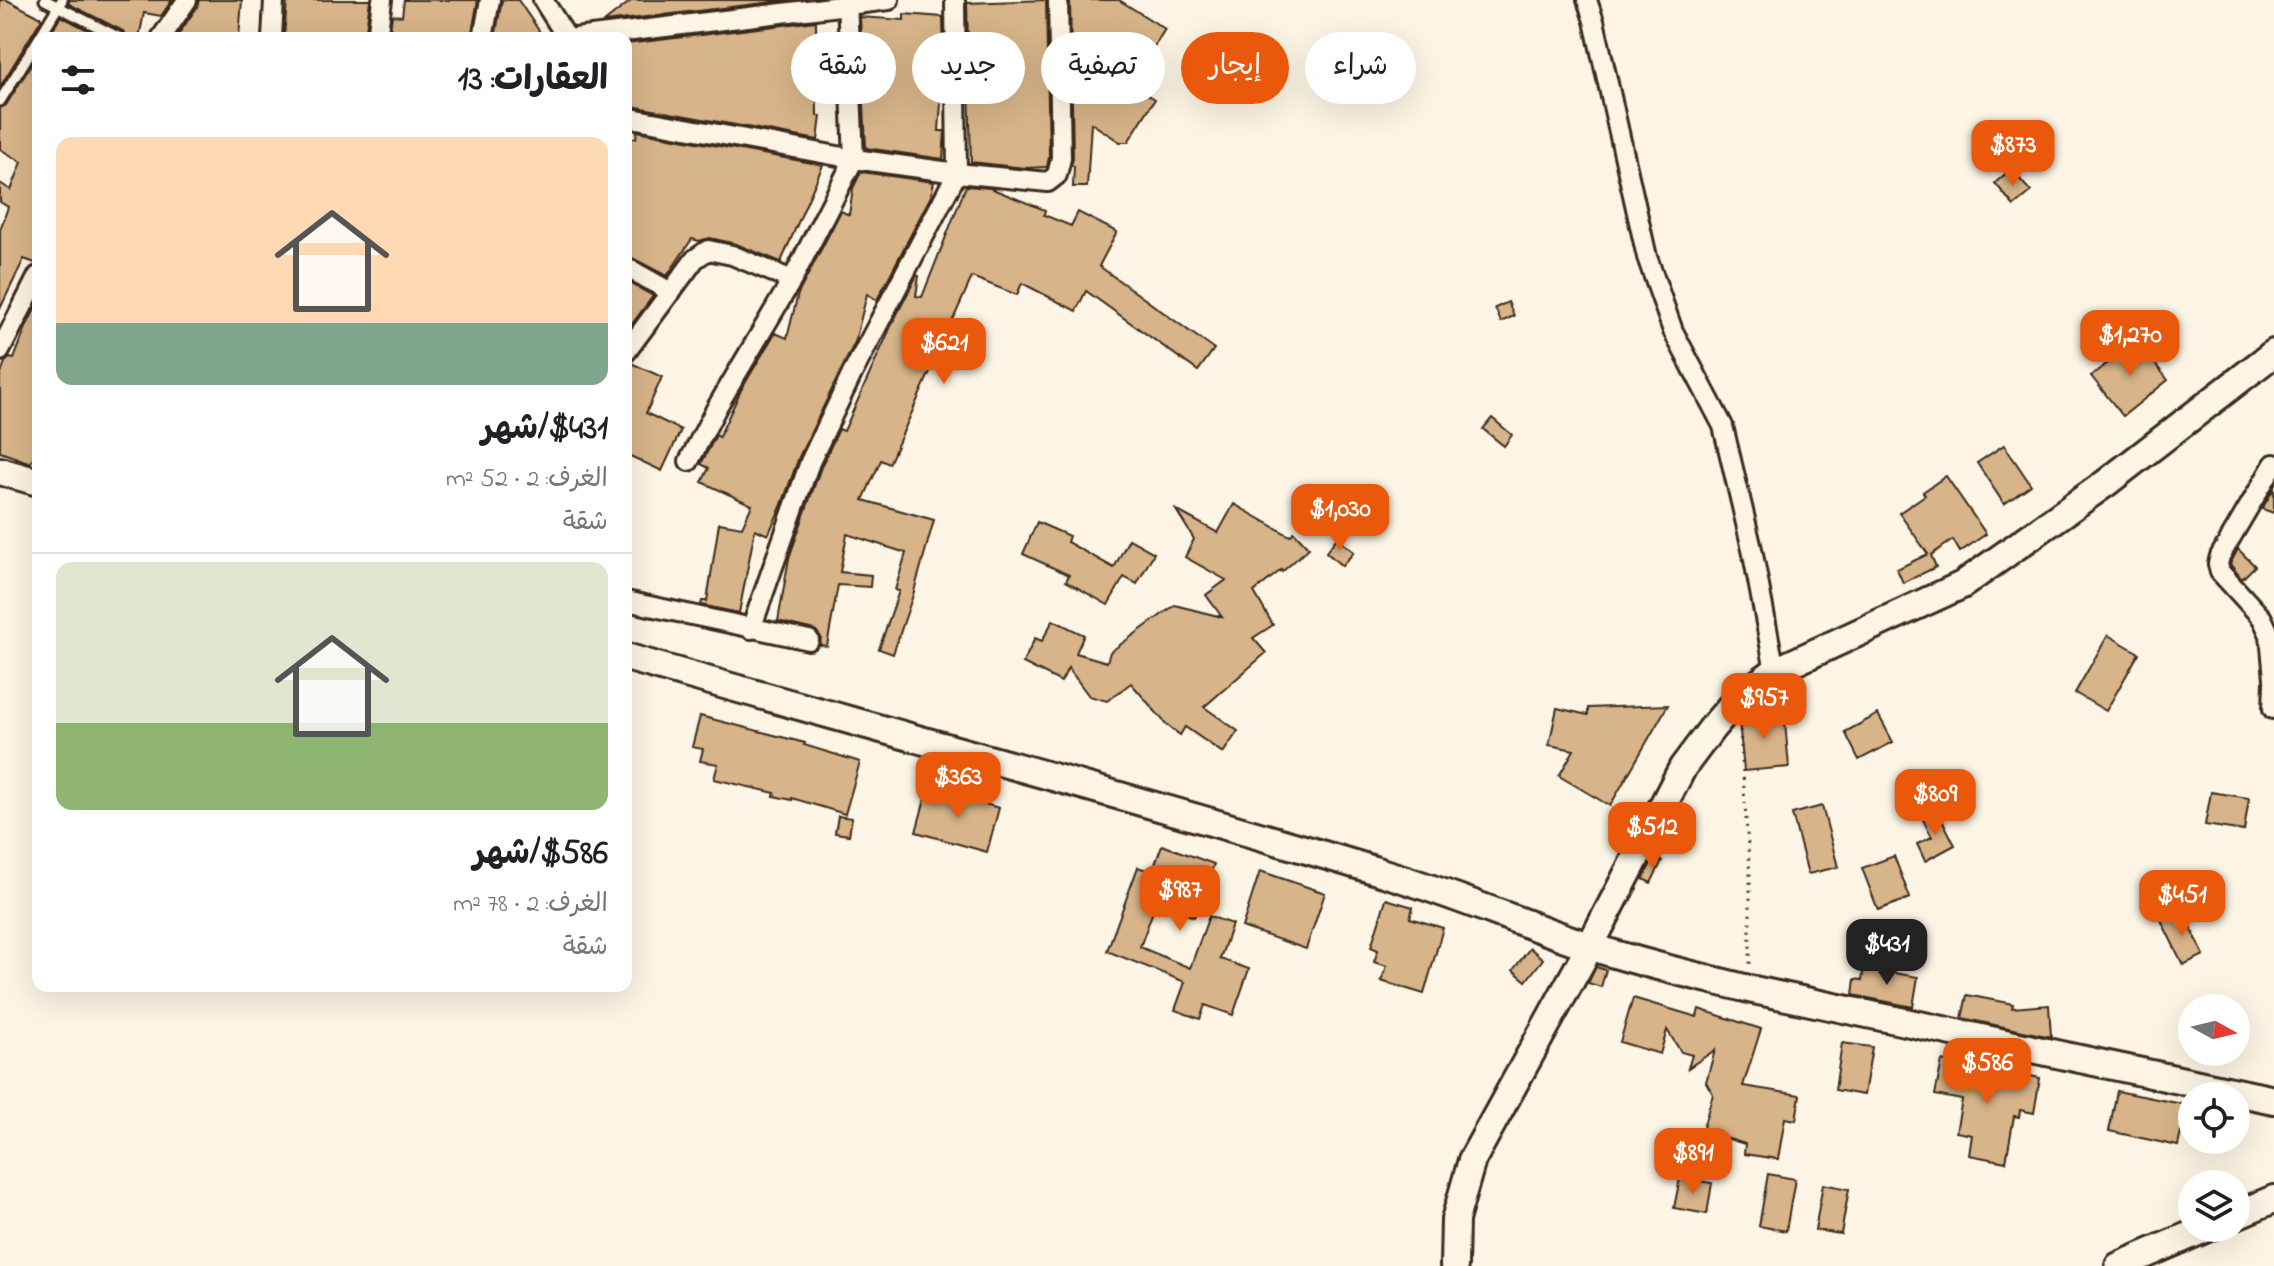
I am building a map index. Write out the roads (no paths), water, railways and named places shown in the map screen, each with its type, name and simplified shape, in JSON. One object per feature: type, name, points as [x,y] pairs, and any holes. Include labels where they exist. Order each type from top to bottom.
[{"type":"street","points":[[165,32],[187,0]]},
{"type":"street","points":[[272,32],[274,0]]},
{"type":"street","points":[[378,32],[382,0]]},
{"type":"street","points":[[484,32],[490,0]]},
{"type":"street","points":[[543,0],[563,32]]},
{"type":"street","points":[[620,32],[847,2],[889,0]]},
{"type":"street","points":[[751,629],[810,462],[852,374],[957,173],[955,0]]},
{"type":"street","points":[[632,121],[854,159],[1048,182],[1057,175],[1061,158],[1058,0]]},
{"type":"street","points":[[1587,0],[1647,257],[1673,331],[1723,426],[1752,549],[1775,671]]},
{"type":"street","points":[[689,461],[792,280],[854,159],[847,2]]},
{"type":"street","points":[[632,344],[695,259],[708,250],[732,255],[792,280]]},
{"type":"street","points":[[632,270],[671,292]]},
{"type":"street","points":[[0,351],[32,288]]},
{"type":"street","points":[[1454,1266],[1455,1220],[1472,1160],[1590,946],[1683,767],[1738,698],[1775,671],[1962,585],[2106,483],[2274,353]]},
{"type":"street","points":[[2273,709],[2270,635],[2262,618],[2220,572],[2218,564],[2274,464]]},
{"type":"street","points":[[0,471],[32,480]]},
{"type":"street","points":[[632,602],[809,640]]},
{"type":"street","points":[[632,659],[857,724],[1118,794],[1376,870],[1590,946],[1749,989],[2274,1100]]},
{"type":"street","points":[[2250,1209],[2274,1199]]},
{"type":"street","points":[[2119,1266],[2178,1241]]},
{"type":"lane","points":[[45,0],[60,4],[109,32]]},
{"type":"lane","points":[[43,32],[60,4]]},
{"type":"lane","points":[[0,101],[32,50]]}]
